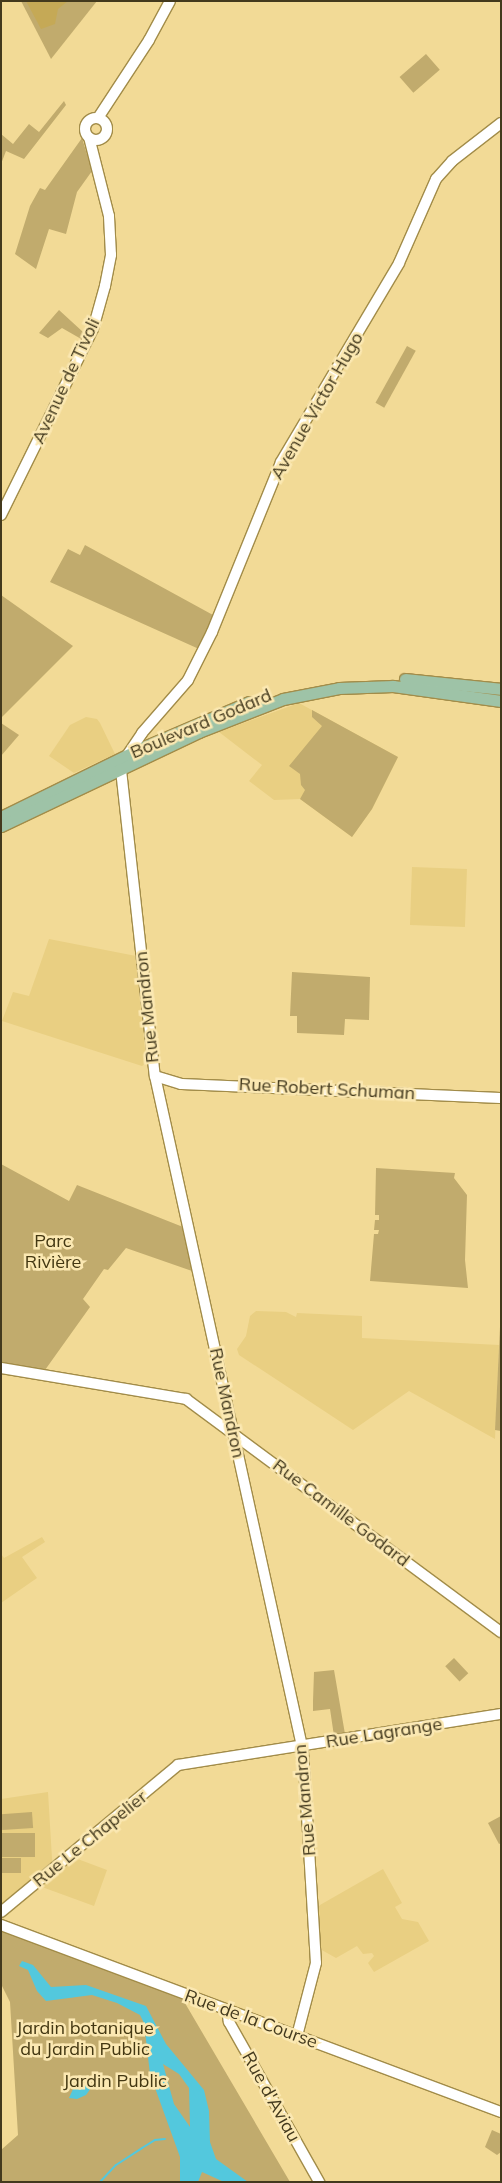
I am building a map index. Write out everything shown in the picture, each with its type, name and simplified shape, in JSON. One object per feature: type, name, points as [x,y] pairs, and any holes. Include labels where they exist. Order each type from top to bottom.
[{"type":"main road","name":"Boulevard Godard","points":[[1,817],[127,755],[247,702],[317,684],[394,678],[501,689]]},
{"type":"main road","name":"Boulevard Godard","points":[[1,826],[250,709],[318,691],[402,686],[501,701]]},
{"type":"street","points":[[100,119],[106,132],[93,138],[86,124],[100,119],[170,1]]},
{"type":"street","name":"Avenue Victor Hugo","points":[[110,763],[142,733],[188,680],[212,632],[281,462],[399,263],[436,180],[452,160],[501,123]]},
{"type":"street","name":"Avenue de Tivoli","points":[[1,515],[96,323],[111,243],[109,216],[92,154],[93,138]]},
{"type":"street","name":"Avenue Victor Hugo","points":[[120,770],[127,755],[142,733]]},
{"type":"street","points":[[110,763],[120,770]]},
{"type":"street","name":"Rue Mandron","points":[[120,770],[155,1076],[302,1746],[316,1962],[297,2036]]},
{"type":"street","name":"Rue Robert Schuman","points":[[155,1076],[181,1084],[501,1098]]},
{"type":"street","name":"Rue Camille Godard","points":[[1,1368],[184,1398],[501,1632]]},
{"type":"street","name":"Rue Lagrange","points":[[178,1766],[501,1714]]},
{"type":"street","name":"Rue Le Chapelier","points":[[1,1912],[178,1766]]},
{"type":"street","name":"Rue de la Course","points":[[2,1926],[501,2112]]},
{"type":"street","name":"Rue d'Aviau","points":[[228,2010],[229,2022],[319,2182]]},
{"type":"shaded area","points":[[26,1],[68,1],[58,9],[55,24],[41,29]]},
{"type":"shaded area","points":[[299,703],[398,757],[372,809],[352,837],[300,799],[274,800],[249,781],[262,765],[219,732]]},
{"type":"shaded area","points":[[86,717],[97,719],[115,754],[74,773],[49,756],[70,725]]},
{"type":"shaded area","points":[[412,867],[467,869],[465,927],[410,925]]},
{"type":"shaded area","points":[[49,939],[136,956],[148,1062],[142,1066],[2,1021],[13,992],[29,996]]},
{"type":"shaded area","points":[[256,1311],[286,1312],[296,1317],[297,1313],[362,1316],[362,1338],[499,1345],[495,1439],[409,1391],[353,1430],[239,1355],[237,1349],[246,1336],[250,1316]]},
{"type":"shaded area","points":[[42,1537],[45,1542],[22,1557],[37,1578],[1,1603],[1,1554],[4,1558]]},
{"type":"shaded area","points":[[48,1792],[53,1875],[75,1858],[107,1870],[94,1906],[42,1887],[44,1870],[1,1905],[1,1799]]},
{"type":"shaded area","points":[[383,1869],[402,1903],[395,1907],[402,1919],[418,1922],[429,1941],[374,1972],[368,1963],[374,1956],[372,1953],[363,1954],[357,1946],[336,1958],[320,1949],[317,1909],[320,1905]]},
{"type":"green space","points":[[21,1],[97,1],[51,59]]},
{"type":"green space","points":[[426,54],[440,70],[413,93],[400,77]]},
{"type":"green space","points":[[64,101],[66,105],[24,159],[6,151],[1,164],[1,134],[13,144],[29,124],[39,132]]},
{"type":"green space","points":[[82,138],[92,171],[77,192],[66,234],[49,229],[36,269],[15,254],[30,206],[40,188],[45,190]]},
{"type":"green space","points":[[59,310],[83,332],[83,340],[62,328],[48,338],[39,333]]},
{"type":"green space","points":[[407,346],[416,351],[384,408],[375,403]]},
{"type":"green space","points":[[85,545],[213,615],[199,649],[50,582],[68,549],[80,555]]},
{"type":"green space","points":[[1,595],[73,646],[1,718]]},
{"type":"green space","points":[[312,710],[398,757],[372,809],[352,837],[300,799],[305,790],[301,785],[300,774],[289,766],[322,726],[312,717]]},
{"type":"green space","points":[[1,723],[19,735],[1,756]]},
{"type":"green space","points":[[292,972],[370,977],[369,1020],[345,1019],[344,1035],[297,1033],[297,1016],[290,1016]]},
{"type":"green space","name":"Parc Rivière","points":[[1,1164],[69,1201],[77,1185],[183,1227],[192,1271],[126,1248],[108,1270],[104,1269],[83,1299],[90,1307],[45,1370],[1,1362]]},
{"type":"green space","points":[[376,1168],[455,1173],[454,1178],[467,1195],[465,1260],[468,1288],[370,1281],[374,1234],[378,1234],[379,1230],[374,1230],[375,1220],[379,1220],[379,1215],[375,1215]]},
{"type":"green space","points":[[501,1327],[501,1431],[495,1430]]},
{"type":"green space","points":[[454,1658],[468,1673],[460,1682],[445,1666]]},
{"type":"green space","points":[[334,1670],[345,1734],[334,1736],[330,1709],[313,1711],[313,1701],[314,1672]]},
{"type":"green space","points":[[32,1812],[33,1828],[2,1830],[1,1814]]},
{"type":"green space","points":[[501,1816],[501,1843],[499,1844],[488,1823]]},
{"type":"green space","points":[[1,1833],[35,1833],[35,1857],[1,1857]]},
{"type":"green space","points":[[1,1858],[21,1858],[21,1873],[1,1873]]},
{"type":"green space","name":"Jardin Public","points":[[1,1931],[182,1998],[290,2182],[1,2182],[1,2150],[18,2135],[10,2002],[1,1984]]},
{"type":"green space","points":[[492,2130],[501,2134],[501,2152],[497,2155],[485,2147]]},
{"type":"water","points":[[22,1961],[33,1965],[51,1987],[86,1985],[146,2006],[166,2044],[204,2090],[209,2111],[210,2142],[216,2159],[248,2182],[224,2182],[202,2172],[198,2182],[180,2182],[180,2157],[150,2074],[144,2023],[140,2015],[117,2003],[92,1995],[46,2001],[37,1991],[28,1970],[19,1966]],"holes":[[[163,2064],[179,2074],[189,2088],[190,2127],[174,2104]]]},
{"type":"water","points":[[86,2083],[91,2088],[86,2095],[77,2099],[69,2098],[74,2087]]},
{"type":"waterway","points":[[100,2182],[116,2165],[155,2140],[165,2139]]},
{"type":"park label","name":"Jardin botanique du Jardin Public","points":[[85,2039]]}]
